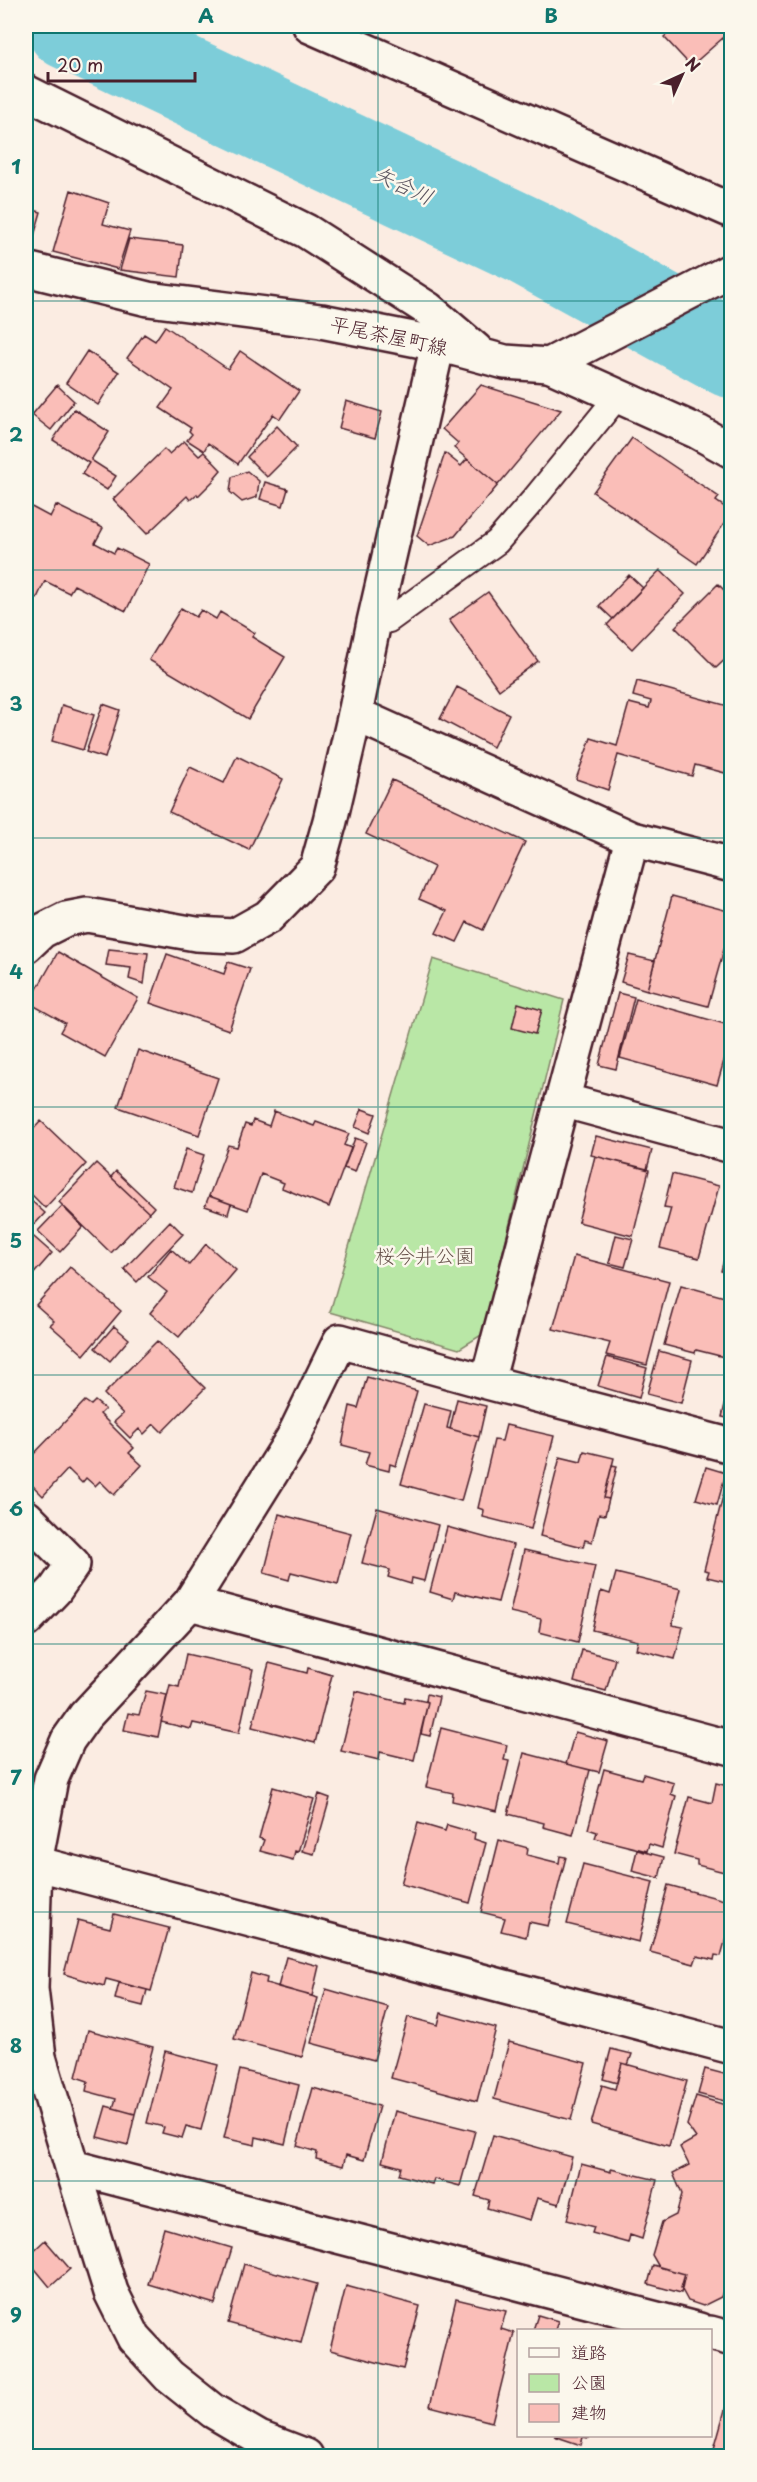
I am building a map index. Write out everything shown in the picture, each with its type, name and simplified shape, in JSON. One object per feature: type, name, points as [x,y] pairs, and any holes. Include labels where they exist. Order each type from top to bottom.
[{"type":"street","points":[[310,26],[732,211]]},
{"type":"street","points":[[26,92],[306,231],[428,309],[482,356]]},
{"type":"street","name":"平尾茶屋町線","points":[[26,269],[148,299],[321,321],[438,344],[505,362],[549,365]]},
{"type":"street","points":[[549,365],[732,270]]},
{"type":"street","points":[[26,946],[42,931],[66,920],[87,915],[196,934],[234,936],[268,917],[317,867],[355,714],[438,344]]},
{"type":"street","points":[[549,365],[698,432],[732,451]]},
{"type":"street","points":[[355,714],[632,838],[732,865]]},
{"type":"street","points":[[488,1382],[632,838]]},
{"type":"street","points":[[562,1100],[732,1146]]},
{"type":"street","points":[[306,2457],[259,2438],[213,2411],[169,2376],[134,2338],[111,2292],[72,2168],[38,2046],[31,1989],[35,1863],[51,1779],[68,1740],[85,1716],[190,1603],[214,1561],[258,1496],[293,1438],[340,1341],[732,1446]]},
{"type":"street","points":[[26,1517],[73,1564],[56,1590],[26,1620]]},
{"type":"street","points":[[190,1603],[732,1748]]},
{"type":"street","points":[[35,1863],[732,2047]]},
{"type":"street","points":[[72,2168],[691,2329]]},
{"type":"street","points":[[712,2333],[732,2339]]},
{"type":"lane","points":[[374,622],[389,620],[497,542],[536,498],[618,396]]},
{"type":"green space","name":"桜今井公園","points":[[433,959],[564,1000],[483,1334],[459,1349],[330,1312]]},
{"type":"building","points":[[676,26],[732,26],[732,30],[691,66],[664,37]]},
{"type":"building","points":[[71,190],[109,203],[103,224],[130,231],[118,269],[53,252]]},
{"type":"building","points":[[26,208],[41,212],[32,243],[26,242]]},
{"type":"building","points":[[129,239],[183,245],[179,277],[120,270]]},
{"type":"building","points":[[165,326],[228,369],[240,351],[299,391],[280,419],[273,414],[238,464],[208,443],[204,451],[187,440],[192,434],[189,431],[191,428],[160,408],[173,390],[127,358],[144,334],[155,341]]},
{"type":"building","points":[[87,351],[119,372],[98,405],[66,383]]},
{"type":"building","points":[[57,385],[74,401],[51,430],[32,415]]},
{"type":"building","points":[[481,385],[561,410],[498,485],[454,448],[458,443],[442,429]]},
{"type":"building","points":[[346,401],[382,412],[375,438],[339,428]]},
{"type":"building","points":[[74,409],[109,432],[91,460],[116,476],[107,490],[82,474],[89,463],[53,440]]},
{"type":"building","points":[[277,426],[297,447],[267,477],[247,457]]},
{"type":"building","points":[[632,438],[719,497],[716,501],[732,512],[697,564],[593,492]]},
{"type":"building","points":[[184,441],[199,456],[204,452],[221,470],[198,496],[197,494],[190,500],[187,496],[147,534],[113,499],[164,449],[169,454]]},
{"type":"building","points":[[445,453],[461,466],[467,459],[498,485],[455,536],[429,546],[417,536]]},
{"type":"building","points":[[247,471],[259,481],[257,497],[242,502],[230,492],[232,477]]},
{"type":"building","points":[[265,482],[288,489],[283,506],[260,499]]},
{"type":"building","points":[[26,504],[50,517],[56,505],[103,528],[95,543],[114,553],[117,548],[149,564],[126,611],[74,585],[69,593],[45,581],[37,598],[26,592]]},
{"type":"building","points":[[660,570],[685,594],[632,649],[607,625]]},
{"type":"building","points":[[629,575],[643,588],[613,619],[599,606]]},
{"type":"building","points":[[718,584],[732,598],[732,653],[716,668],[675,627]]},
{"type":"building","points":[[488,592],[538,661],[499,690],[449,620]]},
{"type":"building","points":[[181,608],[196,617],[201,610],[216,619],[220,612],[255,633],[252,637],[285,657],[248,719],[149,660]]},
{"type":"building","points":[[637,681],[732,707],[732,750],[725,773],[695,765],[692,776],[618,755],[608,790],[576,779],[591,738],[617,746],[629,703],[649,708],[651,701],[633,696]]},
{"type":"building","points":[[457,687],[509,714],[493,747],[440,719]]},
{"type":"building","points":[[103,704],[120,710],[105,758],[86,752]]},
{"type":"building","points":[[62,705],[94,715],[83,750],[52,741]]},
{"type":"building","points":[[237,756],[283,779],[249,850],[169,812],[190,767],[224,783]]},
{"type":"building","points":[[392,780],[525,842],[483,930],[467,922],[457,942],[436,933],[447,911],[419,899],[434,867],[366,834]]},
{"type":"building","points":[[672,896],[732,912],[732,921],[708,1006],[647,990]]},
{"type":"building","points":[[109,949],[148,953],[144,984],[129,979],[131,968],[106,965]]},
{"type":"building","points":[[58,952],[138,998],[105,1057],[60,1032],[65,1023],[29,1003]]},
{"type":"building","points":[[167,954],[224,974],[228,962],[250,969],[229,1030],[150,1003]]},
{"type":"building","points":[[629,955],[655,961],[647,990],[621,982]]},
{"type":"building","points":[[618,993],[634,997],[616,1069],[599,1065]]},
{"type":"building","points":[[636,999],[732,1026],[717,1085],[620,1058]]},
{"type":"building","points":[[518,1003],[542,1010],[535,1034],[512,1028]]},
{"type":"building","points":[[138,1050],[218,1078],[199,1135],[118,1107]]},
{"type":"building","points":[[362,1109],[376,1114],[369,1133],[355,1127]]},
{"type":"building","points":[[274,1111],[314,1126],[316,1122],[349,1134],[344,1145],[351,1148],[329,1207],[282,1188],[284,1183],[261,1174],[248,1210],[209,1196],[228,1145],[237,1147],[245,1124],[251,1126],[253,1120],[269,1126]]},
{"type":"building","points":[[41,1121],[86,1164],[45,1208],[26,1189],[26,1137]]},
{"type":"building","points":[[596,1136],[652,1150],[647,1169],[591,1155]]},
{"type":"building","points":[[355,1138],[366,1142],[355,1172],[344,1168]]},
{"type":"building","points":[[186,1149],[204,1155],[192,1193],[174,1187]]},
{"type":"building","points":[[595,1156],[649,1170],[633,1236],[578,1222]]},
{"type":"building","points":[[96,1163],[149,1213],[111,1253],[59,1202]]},
{"type":"building","points":[[116,1171],[154,1207],[149,1213],[111,1177]]},
{"type":"building","points":[[672,1174],[719,1186],[699,1258],[660,1248],[671,1208],[664,1207]]},
{"type":"building","points":[[209,1196],[231,1204],[228,1214],[205,1206]]},
{"type":"building","points":[[27,1197],[45,1213],[34,1225],[26,1216]]},
{"type":"building","points":[[62,1206],[83,1227],[60,1252],[38,1231]]},
{"type":"building","points":[[170,1221],[183,1234],[137,1282],[124,1269]]},
{"type":"building","points":[[26,1230],[52,1253],[30,1278],[26,1274]]},
{"type":"building","points":[[616,1235],[633,1239],[625,1267],[609,1263]]},
{"type":"building","points":[[206,1244],[236,1270],[179,1337],[150,1313],[167,1292],[148,1277],[171,1249],[189,1265]]},
{"type":"building","points":[[728,1244],[732,1245],[732,1274],[721,1271]]},
{"type":"building","points":[[574,1256],[669,1281],[647,1365],[606,1355],[610,1343],[553,1329]]},
{"type":"building","points":[[70,1267],[121,1311],[84,1355],[50,1325],[54,1321],[36,1305]]},
{"type":"building","points":[[681,1285],[732,1299],[732,1359],[664,1345]]},
{"type":"building","points":[[114,1326],[129,1339],[110,1361],[95,1348]]},
{"type":"building","points":[[157,1341],[205,1388],[162,1432],[154,1424],[144,1434],[139,1429],[130,1438],[114,1422],[123,1414],[104,1394]]},
{"type":"building","points":[[659,1351],[692,1360],[681,1403],[647,1394]]},
{"type":"building","points":[[607,1357],[647,1368],[639,1398],[598,1386]]},
{"type":"building","points":[[367,1377],[417,1391],[396,1466],[390,1464],[389,1471],[365,1465],[369,1452],[342,1445],[350,1406],[358,1408]]},
{"type":"building","points":[[730,1384],[732,1384],[732,1419],[722,1417]]},
{"type":"building","points":[[457,1399],[486,1406],[479,1437],[450,1429]]},
{"type":"building","points":[[85,1401],[91,1405],[95,1401],[105,1409],[100,1414],[134,1448],[129,1453],[142,1465],[114,1495],[100,1481],[95,1486],[86,1478],[82,1483],[68,1469],[43,1496],[26,1479],[26,1462]]},
{"type":"building","points":[[424,1404],[451,1411],[447,1428],[479,1437],[461,1501],[401,1484]]},
{"type":"building","points":[[506,1425],[554,1436],[531,1529],[483,1517],[484,1510],[478,1508],[494,1440],[502,1441]]},
{"type":"building","points":[[584,1451],[614,1458],[604,1498],[609,1499],[605,1515],[599,1514],[592,1542],[585,1540],[583,1547],[540,1536],[560,1457],[581,1462]]},
{"type":"building","points":[[612,1465],[617,1466],[609,1499],[604,1498]]},
{"type":"building","points":[[706,1467],[726,1473],[717,1505],[696,1499]]},
{"type":"building","points":[[724,1492],[732,1494],[732,1583],[707,1577],[709,1571],[704,1570]]},
{"type":"building","points":[[377,1508],[438,1525],[424,1581],[412,1578],[411,1584],[388,1577],[390,1570],[362,1563]]},
{"type":"building","points":[[279,1514],[351,1533],[338,1584],[291,1572],[289,1580],[264,1573]]},
{"type":"building","points":[[447,1527],[513,1545],[498,1602],[455,1592],[453,1599],[430,1592]]},
{"type":"building","points":[[524,1550],[595,1566],[578,1642],[539,1632],[541,1619],[510,1612]]},
{"type":"building","points":[[616,1573],[681,1589],[672,1625],[683,1627],[675,1659],[636,1649],[638,1641],[592,1630],[601,1591],[610,1594]]},
{"type":"building","points":[[582,1650],[615,1659],[606,1691],[574,1682]]},
{"type":"building","points":[[186,1654],[253,1669],[239,1733],[193,1723],[191,1729],[161,1722],[170,1685],[179,1687]]},
{"type":"building","points":[[269,1663],[307,1673],[308,1668],[332,1675],[315,1743],[252,1727]]},
{"type":"building","points":[[146,1691],[167,1695],[158,1737],[124,1730],[128,1713],[139,1715]]},
{"type":"building","points":[[356,1691],[404,1703],[405,1697],[428,1702],[414,1760],[380,1752],[379,1760],[341,1751]]},
{"type":"building","points":[[427,1694],[439,1697],[430,1736],[421,1734],[428,1702],[426,1701]]},
{"type":"building","points":[[441,1728],[507,1745],[504,1760],[509,1761],[497,1811],[452,1801],[453,1793],[426,1787]]},
{"type":"building","points":[[575,1732],[608,1741],[599,1772],[566,1764]]},
{"type":"building","points":[[524,1753],[590,1770],[573,1835],[543,1827],[544,1823],[508,1814]]},
{"type":"building","points":[[604,1769],[641,1779],[643,1774],[674,1783],[671,1794],[676,1796],[662,1848],[649,1844],[647,1851],[595,1838],[597,1832],[588,1829]]},
{"type":"building","points":[[716,1783],[732,1787],[732,1874],[697,1865],[697,1860],[674,1854],[689,1797],[712,1803]]},
{"type":"building","points":[[273,1787],[314,1799],[298,1852],[295,1851],[293,1860],[260,1851],[264,1840],[259,1838]]},
{"type":"building","points":[[319,1794],[330,1798],[314,1854],[302,1851]]},
{"type":"building","points":[[418,1823],[445,1831],[447,1825],[475,1833],[474,1839],[486,1843],[470,1903],[401,1884]]},
{"type":"building","points":[[499,1840],[528,1848],[527,1855],[559,1863],[560,1856],[566,1857],[548,1926],[529,1922],[526,1937],[501,1931],[505,1918],[481,1912]]},
{"type":"building","points":[[637,1850],[664,1857],[659,1878],[632,1871]]},
{"type":"building","points":[[583,1864],[653,1882],[639,1942],[567,1924]]},
{"type":"building","points":[[668,1885],[732,1902],[732,1916],[721,1956],[715,1955],[714,1960],[697,1956],[694,1964],[650,1952]]},
{"type":"building","points":[[114,1914],[169,1928],[151,1991],[106,1979],[104,1986],[64,1974],[78,1920],[110,1928]]},
{"type":"building","points":[[286,1957],[319,1966],[312,1996],[278,1987]]},
{"type":"building","points":[[251,1973],[267,1978],[266,1983],[318,1998],[302,2057],[234,2039]]},
{"type":"building","points":[[119,1983],[147,1990],[143,2006],[115,1999]]},
{"type":"building","points":[[326,1989],[388,2007],[374,2060],[311,2043]]},
{"type":"building","points":[[441,2013],[496,2028],[477,2101],[391,2078],[408,2017],[438,2025]]},
{"type":"building","points":[[88,2030],[153,2047],[135,2114],[113,2108],[116,2099],[86,2091],[88,2081],[76,2077]]},
{"type":"building","points":[[509,2042],[586,2063],[571,2120],[494,2099]]},
{"type":"building","points":[[611,2049],[632,2054],[628,2065],[622,2063],[617,2083],[603,2079]]},
{"type":"building","points":[[165,2051],[218,2065],[201,2130],[186,2126],[182,2138],[162,2133],[164,2127],[147,2123]]},
{"type":"building","points":[[622,2063],[687,2081],[669,2146],[591,2124],[602,2085],[615,2089]]},
{"type":"building","points":[[705,2069],[732,2076],[732,2103],[698,2094]]},
{"type":"building","points":[[240,2070],[299,2085],[285,2144],[256,2137],[255,2145],[224,2138]]},
{"type":"building","points":[[313,2088],[379,2106],[364,2160],[346,2155],[343,2166],[316,2159],[317,2152],[297,2146]]},
{"type":"building","points":[[696,2096],[732,2107],[732,2170],[728,2179],[732,2180],[732,2263],[721,2297],[703,2306],[688,2301],[681,2288],[685,2274],[659,2267],[652,2255],[662,2222],[676,2215],[682,2194],[673,2173],[689,2165],[680,2147],[696,2138],[687,2125]]},
{"type":"building","points":[[106,2106],[135,2114],[128,2145],[97,2137]]},
{"type":"building","points":[[395,2111],[475,2131],[460,2186],[434,2179],[432,2184],[399,2175],[401,2167],[382,2162]]},
{"type":"building","points":[[493,2135],[572,2157],[559,2204],[537,2198],[530,2220],[487,2208],[489,2200],[475,2196]]},
{"type":"building","points":[[581,2164],[657,2180],[642,2239],[630,2235],[628,2243],[592,2233],[594,2227],[567,2220]]},
{"type":"building","points":[[164,2228],[232,2248],[215,2304],[148,2284]]},
{"type":"building","points":[[45,2240],[70,2269],[50,2287],[26,2258]]},
{"type":"building","points":[[244,2264],[317,2284],[301,2343],[228,2323]]},
{"type":"building","points":[[653,2265],[685,2274],[681,2293],[648,2284]]},
{"type":"building","points":[[346,2286],[420,2306],[403,2369],[330,2350]]},
{"type":"building","points":[[456,2299],[506,2311],[501,2329],[514,2333],[492,2422],[430,2406]]},
{"type":"building","points":[[538,2315],[558,2321],[555,2329],[533,2329]]},
{"type":"building","points":[[726,2406],[732,2407],[732,2456],[712,2456]]},
{"type":"building","points":[[557,2437],[583,2437],[581,2445]]},
{"type":"waterway","name":"矢合川","points":[[70,26],[528,242],[732,354]]}]
